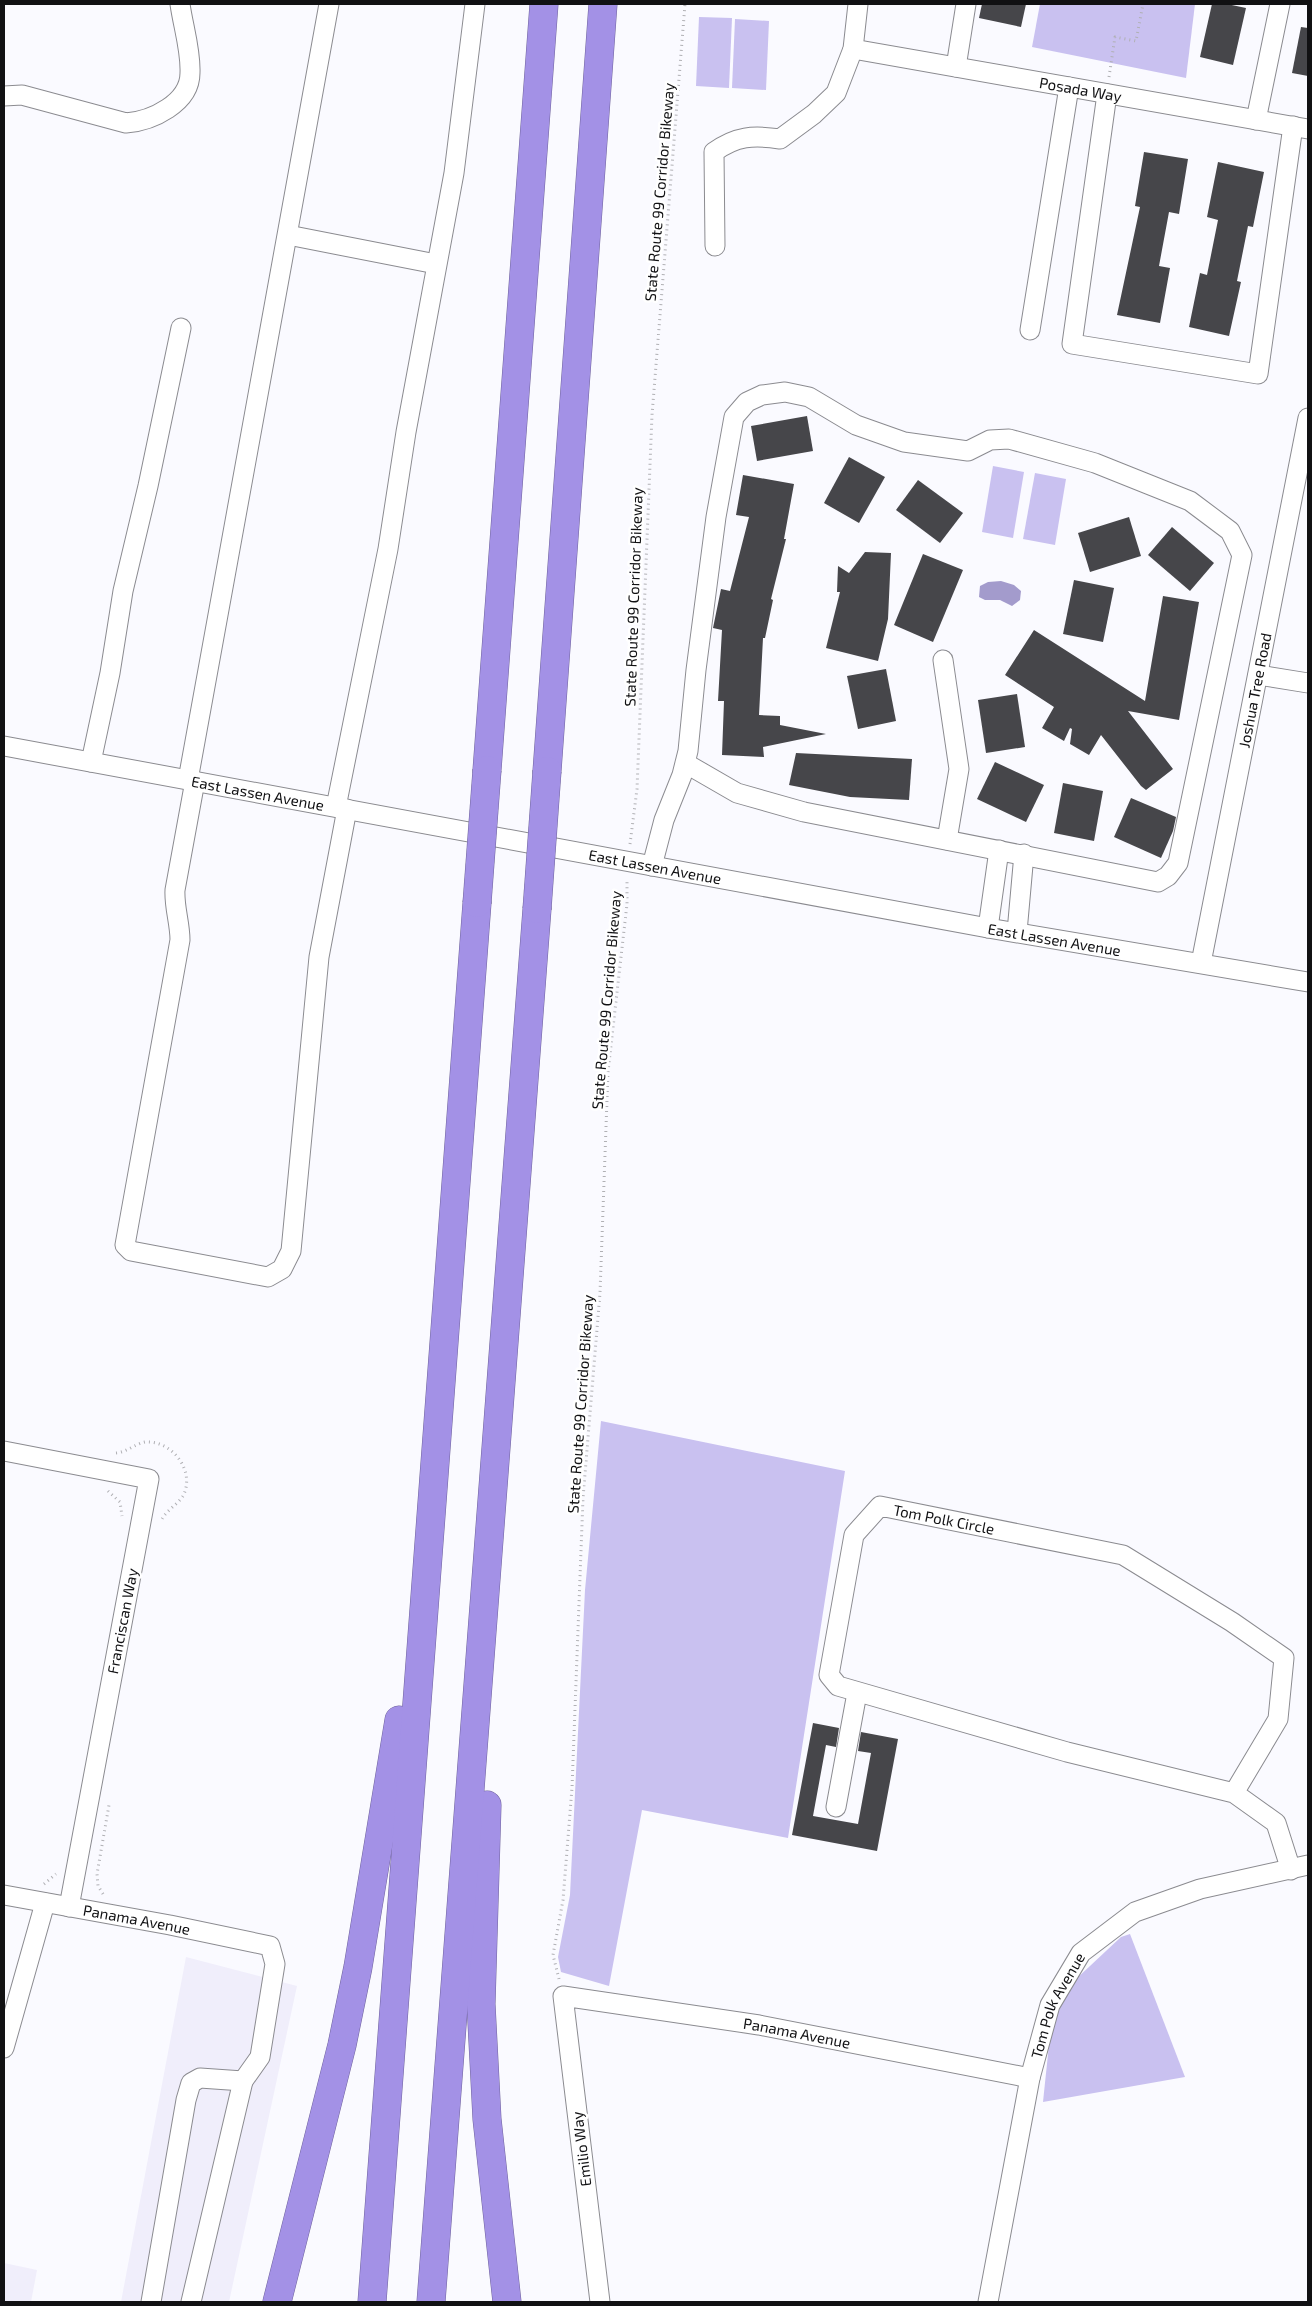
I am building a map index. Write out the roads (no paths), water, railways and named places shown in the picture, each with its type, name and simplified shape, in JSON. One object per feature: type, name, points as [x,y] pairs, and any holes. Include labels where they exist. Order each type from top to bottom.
[{"type":"highway","points":[[372,2302],[544,4]]},
{"type":"highway","points":[[431,2302],[537,909],[603,4]]},
{"type":"highway","points":[[277,2302],[342,2045],[359,1958],[405,1686],[424,1599]]},
{"type":"highway","points":[[477,1710],[488,1735],[481,2004],[486,2100],[507,2302]]},
{"type":"street","points":[[4,96],[22,95],[126,123],[142,121],[157,115],[174,103],[182,94],[190,74],[180,4]]},
{"type":"street","points":[[329,4],[192,781],[174,902],[180,928],[180,940],[125,1244],[131,1252],[268,1277],[282,1268],[291,1251],[319,957],[341,808],[388,549],[406,432],[454,172],[475,4]]},
{"type":"street","points":[[715,246],[714,152],[728,142],[756,136],[780,139],[814,114],[836,93],[853,49],[858,4]]},
{"type":"street","points":[[956,67],[966,4]]},
{"type":"street","points":[[1256,120],[1280,4]]},
{"type":"street","name":"Posada Way","points":[[853,49],[1301,127]]},
{"type":"street","points":[[1030,330],[1069,87]]},
{"type":"street","points":[[1107,94],[1072,344],[1258,374],[1301,127]]},
{"type":"street","points":[[288,235],[436,264]]},
{"type":"street","points":[[91,762],[110,673],[123,591],[148,486],[181,328]]},
{"type":"street","points":[[652,866],[664,820],[685,763],[716,517],[734,418],[747,402],[762,395],[785,392],[809,397],[856,425],[904,442],[968,451],[990,440],[1009,439],[1095,463],[1190,501],[1230,532],[1242,555],[1178,863],[1168,876],[1158,882],[804,812],[737,793],[685,763]]},
{"type":"street","name":"Joshua Tree Road","points":[[1201,962],[1258,675],[1305,462],[1308,418]]},
{"type":"street","points":[[943,660],[959,769],[947,840]]},
{"type":"street","points":[[1258,675],[1308,683]]},
{"type":"street","name":"East Lassen Avenue","points":[[4,746],[988,928],[1201,962],[1308,982]]},
{"type":"street","points":[[988,928],[999,850]]},
{"type":"street","points":[[1017,932],[1024,854]]},
{"type":"street","name":"Franciscan Way","points":[[4,1451],[149,1479],[69,1907]]},
{"type":"street","name":"Tom Polk Circle","points":[[1234,1793],[1278,1719],[1284,1658],[1232,1622],[1123,1555],[880,1506],[854,1535],[829,1675],[838,1686],[1067,1752],[1234,1793],[1276,1823],[1299,1867]]},
{"type":"street","points":[[836,1806],[857,1693]]},
{"type":"street","name":"Tom Polk Avenue","points":[[988,2302],[1030,2078],[1050,2006],[1081,1953],[1135,1912],[1200,1889],[1299,1867]]},
{"type":"street","points":[[4,2048],[43,1894]]},
{"type":"street","name":"Panama Avenue","points":[[4,1895],[43,1894],[69,1907],[170,1925],[270,1946],[275,1964],[260,2057],[243,2081]]},
{"type":"street","name":"Panama Avenue","points":[[563,1996],[759,2025],[1030,2078]]},
{"type":"street","name":"Emilio Way","points":[[563,1996],[600,2302]]},
{"type":"street","points":[[151,2302],[186,2100],[191,2083],[200,2078],[243,2081],[191,2302]]}]
